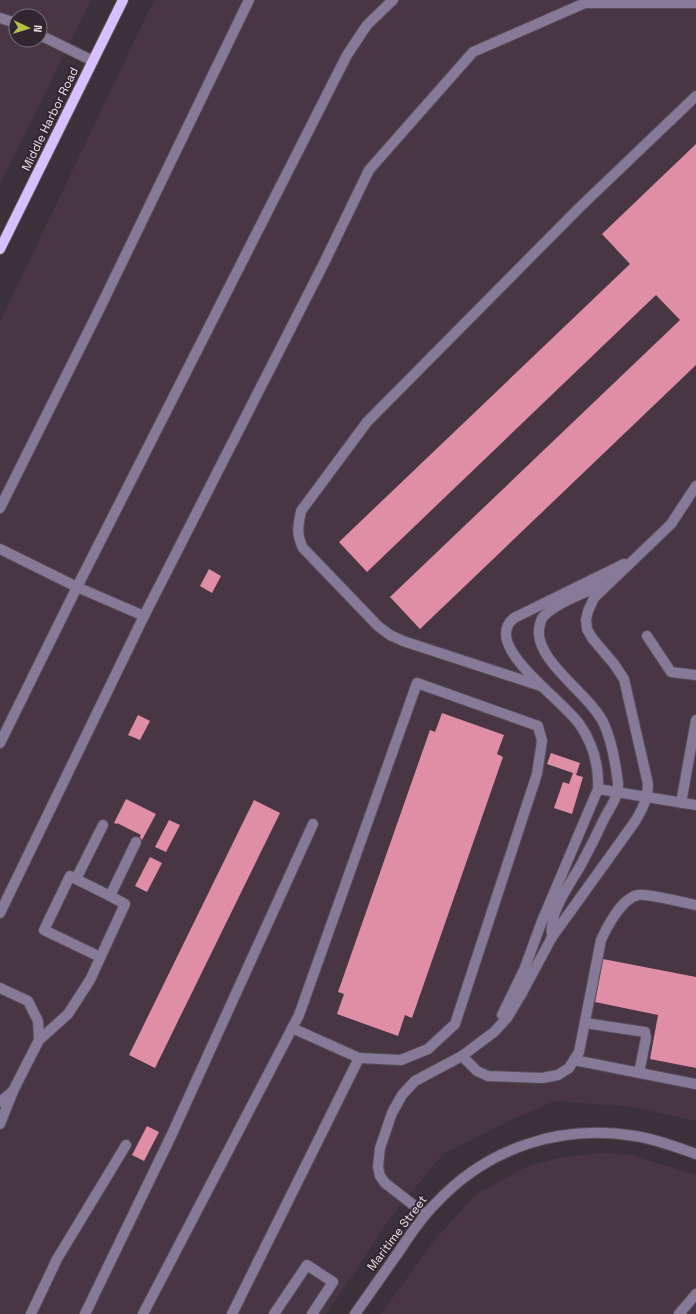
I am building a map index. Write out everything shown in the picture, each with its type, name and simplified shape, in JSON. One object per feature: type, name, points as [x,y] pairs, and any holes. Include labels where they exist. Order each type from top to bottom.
[{"type":"main road","name":"Middle Harbor Road","points":[[0,249],[123,0]]},
{"type":"street","points":[[0,508],[98,312],[249,0]]},
{"type":"street","points":[[0,742],[77,587],[348,55],[367,25],[393,0]]},
{"type":"street","points":[[0,913],[144,616],[320,272],[368,170],[473,52],[585,3],[696,3]]},
{"type":"street","points":[[48,39],[93,61]]},
{"type":"street","points":[[541,686],[402,641],[390,635],[378,626],[303,548],[298,538],[298,526],[301,511],[367,422],[580,207],[696,96]]},
{"type":"street","points":[[425,1214],[385,1183],[380,1176],[378,1167],[380,1148],[392,1113],[407,1088],[415,1081],[462,1056],[494,1032],[507,1018],[552,938],[634,823],[644,806],[647,797],[648,784],[624,679],[614,664],[592,638],[587,629],[586,620],[594,598],[671,524],[696,486]]},
{"type":"street","points":[[0,549],[77,587],[144,616]]},
{"type":"street","points":[[494,1032],[522,975],[542,921],[598,789],[598,772],[593,749],[587,736],[580,724],[541,686],[514,654],[510,648],[506,635],[510,622],[514,618],[620,567],[646,549]]},
{"type":"street","points":[[552,938],[552,925],[560,902],[582,863],[618,792],[615,768],[604,723],[585,698],[551,661],[540,643],[539,634],[541,621],[544,616],[561,604],[613,579]]},
{"type":"street","points":[[647,636],[671,672],[696,675]]},
{"type":"street","points":[[143,1314],[292,1028],[299,1015],[417,683],[538,726],[542,741],[537,774],[455,1024],[428,1049],[401,1060],[359,1058],[292,1028]]},
{"type":"street","points":[[681,803],[696,720]]},
{"type":"street","points":[[598,789],[696,805]]},
{"type":"street","points":[[85,1314],[172,1134],[313,824]]},
{"type":"street","points":[[76,879],[103,825]]},
{"type":"street","points":[[110,896],[136,842]]},
{"type":"street","points":[[0,1124],[14,1090],[39,1040],[68,1014],[90,980],[125,904],[70,876],[44,930],[100,957]]},
{"type":"street","points":[[462,1056],[477,1071],[488,1076],[542,1078],[558,1075],[569,1068],[579,1052],[601,940],[607,926],[628,900],[638,895],[696,905]]},
{"type":"street","points":[[0,988],[28,1002],[38,1020],[39,1040]]},
{"type":"street","points":[[585,1023],[645,1032],[646,1038],[639,1073]]},
{"type":"street","points":[[232,1314],[359,1058]]},
{"type":"street","points":[[574,1060],[696,1084]]},
{"type":"street","points":[[0,1102],[14,1090]]},
{"type":"street","name":"Maritime Street","points":[[355,1314],[425,1214],[456,1183],[499,1156],[525,1144],[582,1132],[607,1132],[636,1136],[661,1141],[696,1154]]},
{"type":"street","points":[[31,1314],[57,1258],[126,1144]]},
{"type":"street","points":[[274,1314],[307,1265],[333,1282],[312,1314]]},
{"type":"street","points":[[679,1314],[696,1294]]},
{"type":"shaded area","points":[[0,0],[91,0],[0,184]]},
{"type":"shaded area","points":[[154,0],[696,0],[696,1121],[631,1107],[555,1101],[507,1122],[443,1154],[388,1221],[326,1314],[0,1314],[0,322]]},
{"type":"shaded area","points":[[601,1153],[631,1155],[696,1175],[696,1314],[381,1314],[434,1241],[475,1195],[528,1166],[564,1157]]},
{"type":"building","points":[[696,144],[696,365],[420,629],[390,597],[680,320],[656,295],[367,572],[339,542],[630,264],[602,234]]},
{"type":"building","points":[[209,569],[221,576],[212,593],[200,586]]},
{"type":"building","points":[[442,713],[504,735],[497,754],[503,757],[412,1018],[405,1015],[398,1036],[337,1014],[344,994],[338,992],[430,730],[435,732]]},
{"type":"building","points":[[138,715],[150,721],[140,740],[128,735]]},
{"type":"building","points":[[551,753],[580,763],[576,775],[583,777],[572,814],[554,808],[563,782],[569,784],[573,773],[547,764]]},
{"type":"building","points":[[126,799],[156,814],[142,840],[139,838],[141,835],[117,823],[114,823]]},
{"type":"building","points":[[254,800],[280,813],[155,1068],[129,1055]]},
{"type":"building","points":[[169,820],[180,825],[166,852],[155,847]]},
{"type":"building","points":[[150,857],[162,863],[147,892],[135,886]]},
{"type":"building","points":[[603,959],[696,977],[696,1068],[650,1059],[658,1015],[595,1002]]},
{"type":"building","points":[[147,1126],[159,1132],[144,1161],[132,1155]]}]
